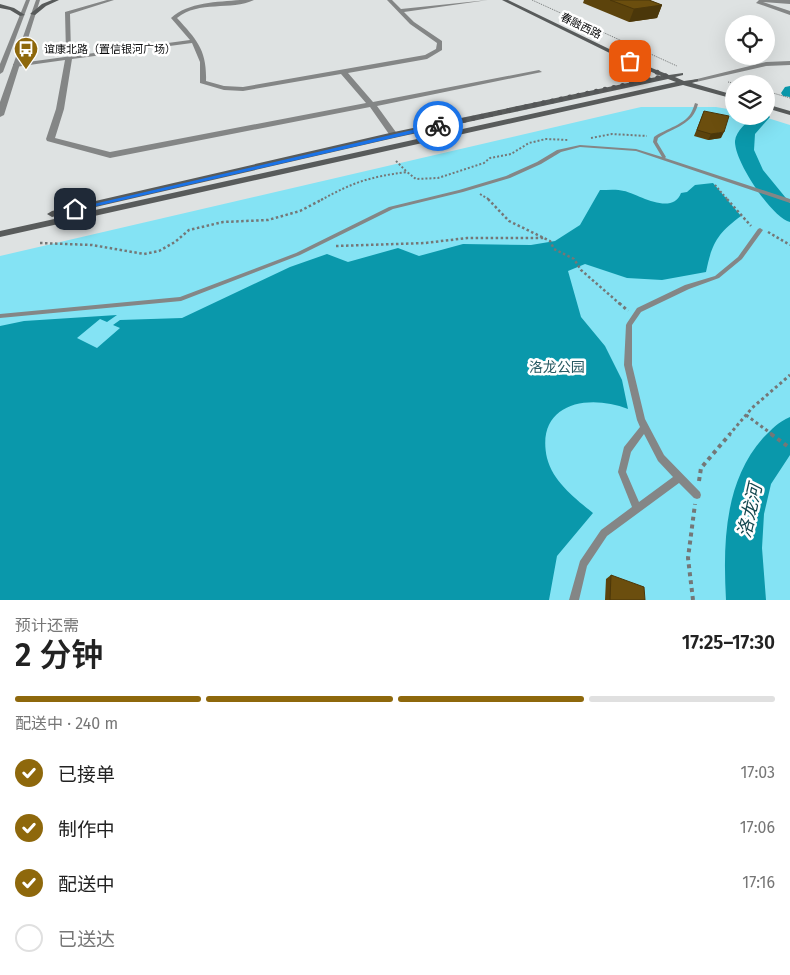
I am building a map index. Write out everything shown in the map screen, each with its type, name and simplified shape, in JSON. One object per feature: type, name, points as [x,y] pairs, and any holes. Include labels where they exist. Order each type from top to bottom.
[{"type":"main road","points":[[33,14],[44,4],[57,0]]},
{"type":"main road","name":"春融西路","points":[[504,0],[606,51],[666,76]]},
{"type":"main road","name":"春融西路","points":[[516,0],[612,47],[696,80],[725,88]]},
{"type":"main road","points":[[0,6],[12,9],[22,15]]},
{"type":"main road","points":[[0,226],[394,136],[680,74]]},
{"type":"main road","points":[[0,234],[680,74]]},
{"type":"main road","name":"春融西路","points":[[680,74],[725,93]]},
{"type":"main road","points":[[775,102],[790,106]]},
{"type":"main road","points":[[775,109],[790,113]]},
{"type":"street","points":[[0,72],[28,0]]},
{"type":"street","points":[[0,115],[38,0]]},
{"type":"street","points":[[112,0],[67,13],[68,55],[60,109],[50,139],[110,155],[373,106],[539,72]]},
{"type":"street","points":[[252,0],[191,8],[179,12],[174,18],[192,38],[203,62],[202,82],[224,88],[243,89],[344,73],[427,57],[439,50],[440,42],[412,23],[389,0]]},
{"type":"street","points":[[400,11],[486,0]]},
{"type":"street","points":[[790,2],[764,0],[758,2],[790,13]]},
{"type":"street","points":[[16,62],[192,38]]},
{"type":"street","points":[[696,80],[766,64],[790,62]]},
{"type":"street","points":[[344,73],[373,106],[394,136]]},
{"type":"lane","points":[[664,157],[655,142],[656,137],[664,130],[687,121],[694,115],[696,104]]},
{"type":"lane","points":[[0,316],[181,299],[270,266],[391,208],[508,177],[539,163],[560,150],[580,146],[636,150],[664,157],[751,189],[790,201]]},
{"type":"lane","points":[[697,495],[661,458],[641,420],[628,365],[629,325],[639,310],[687,287],[717,277],[740,258],[760,230]]},
{"type":"lane","points":[[637,509],[622,472],[627,450],[645,427]]},
{"type":"lane","points":[[574,600],[584,564],[604,533],[680,477]]},
{"type":"path","points":[[532,0],[680,74]]},
{"type":"path","points":[[775,94],[790,98]]},
{"type":"path","points":[[590,138],[599,134],[617,133],[656,137]]},
{"type":"path","points":[[396,161],[416,179],[438,178],[484,163],[490,158],[511,154],[528,143],[546,139],[574,141]]},
{"type":"path","points":[[699,169],[753,227],[772,234],[790,245]]},
{"type":"path","points":[[40,243],[92,245],[144,254],[159,250],[175,242],[189,230],[222,222],[268,220],[300,210],[351,184],[371,177],[407,172]]},
{"type":"path","points":[[472,188],[492,201],[509,221],[550,241],[554,249],[574,258],[581,270],[634,317]]},
{"type":"path","points":[[317,244],[334,246],[467,238],[544,238]]},
{"type":"path","points":[[790,374],[746,415],[790,448]]},
{"type":"green space","name":"洛龙公园","points":[[641,107],[716,107],[725,108],[725,125],[775,125],[775,120],[790,125],[790,600],[0,600],[0,256]]},
{"type":"shaded area","points":[[713,183],[741,216],[726,228],[713,246],[706,272],[662,280],[627,278],[585,264],[568,271],[581,317],[605,346],[622,380],[628,409],[612,404],[581,403],[568,407],[557,415],[549,425],[545,440],[547,458],[554,475],[579,502],[593,513],[557,556],[549,600],[0,600],[0,326],[24,321],[117,315],[107,322],[100,319],[77,338],[97,348],[120,328],[113,325],[120,320],[182,318],[290,267],[327,254],[348,262],[398,248],[419,256],[463,244],[531,245],[555,241],[580,225],[600,190],[621,190],[654,202],[670,203],[676,200],[681,193],[687,192],[695,185]]},
{"type":"building","points":[[610,0],[649,0],[662,5],[634,9]]},
{"type":"building","points":[[704,111],[725,115],[726,125],[724,132],[711,134],[697,130]]},
{"type":"building","points":[[611,575],[644,587],[645,600],[610,600]]},
{"type":"waterway","name":"洛龙河","points":[[754,125],[746,134],[744,141],[748,160],[761,181],[790,216]]},
{"type":"waterway","name":"洛龙河","points":[[746,600],[743,548],[746,514],[750,497],[763,465],[790,432]]},
{"type":"way so far","points":[[438,126],[666,76],[630,61]]},
{"type":"place","name":"谊康北路（置信银河广场）","points":[[26,70]]},
{"type":"route","points":[[75,209],[438,126]]}]
